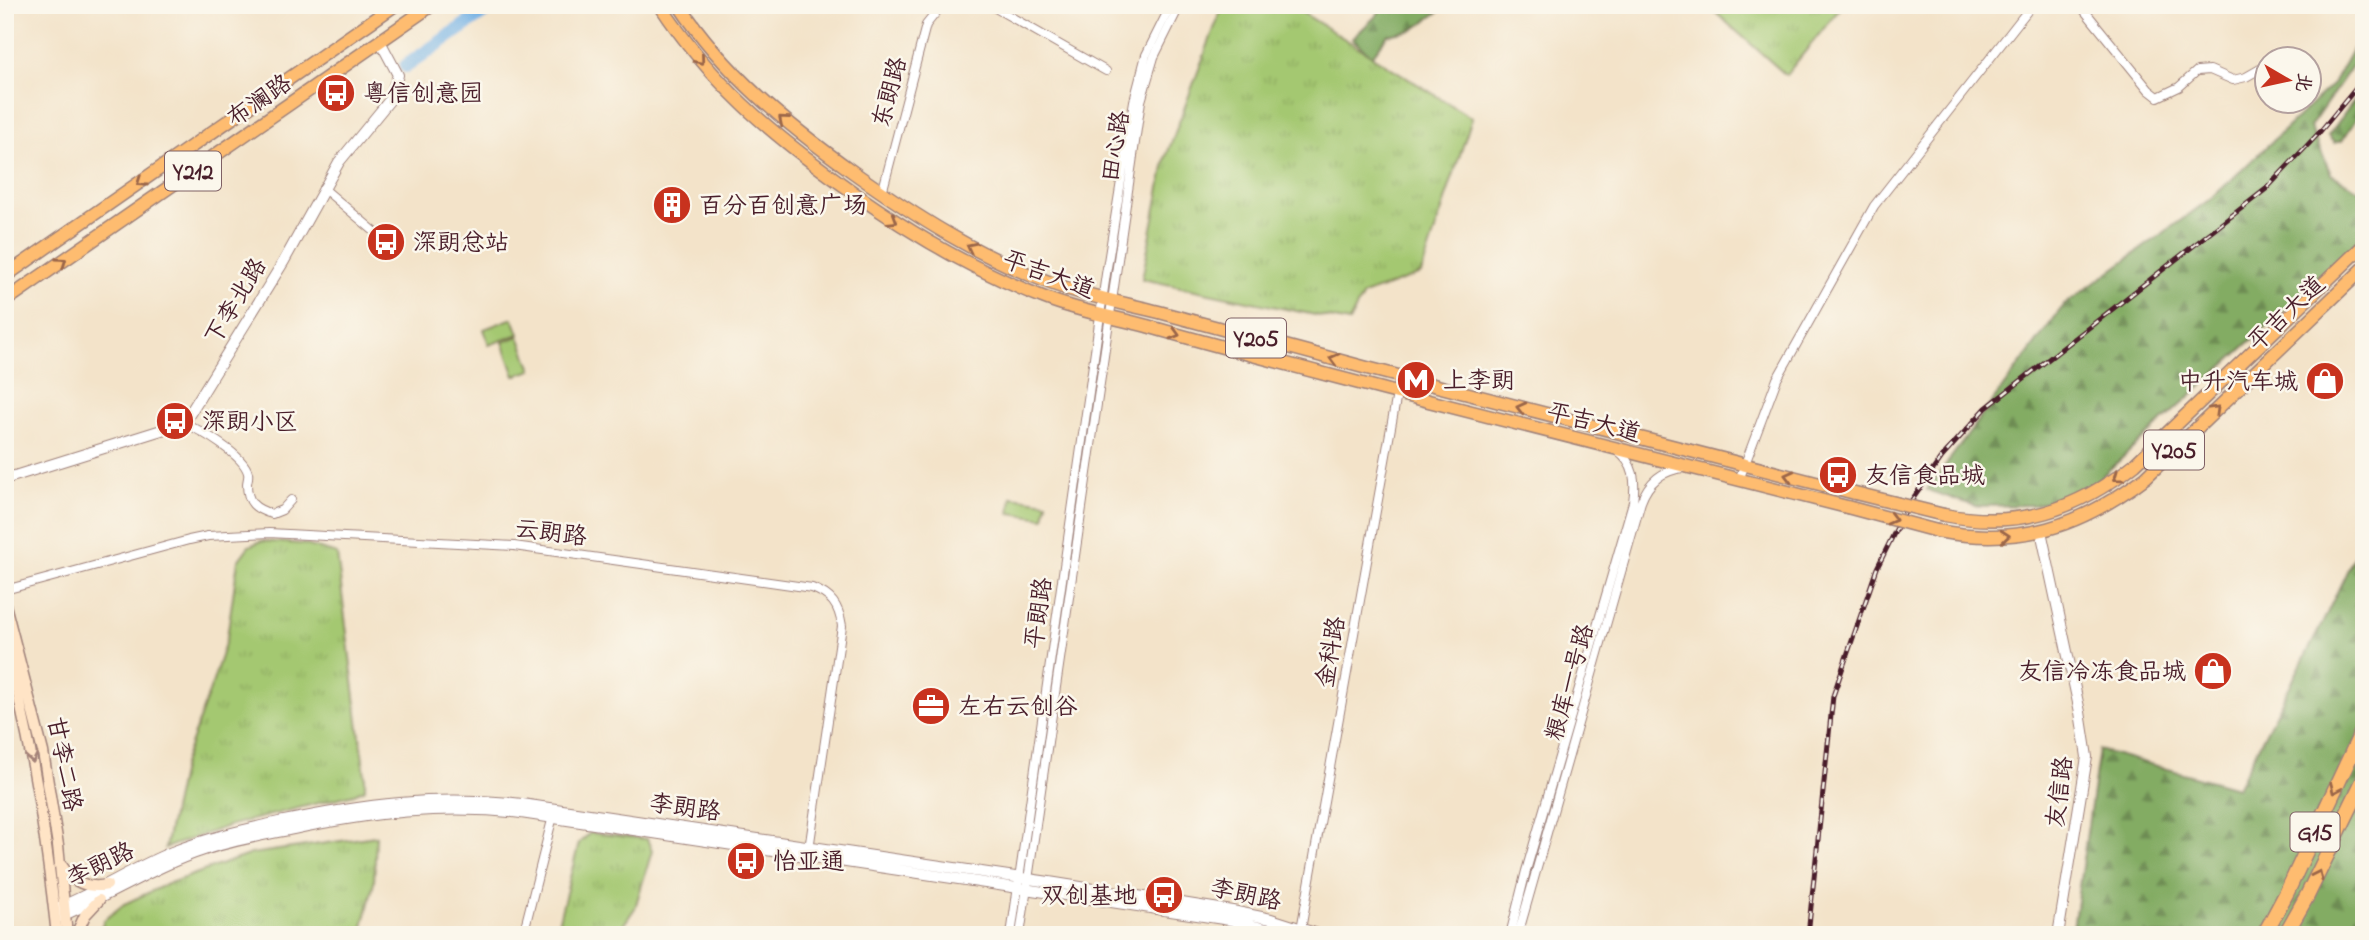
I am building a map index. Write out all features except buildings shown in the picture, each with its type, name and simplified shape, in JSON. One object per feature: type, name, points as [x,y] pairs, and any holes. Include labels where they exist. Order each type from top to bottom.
[{"type":"highway","name":"G15","points":[[2264,935],[2364,727]]},
{"type":"highway","name":"G15","points":[[2286,935],[2364,779]]},
{"type":"main road","name":"布澜路","points":[[5,276],[395,5]]},
{"type":"main road","name":"布澜路","points":[[5,301],[432,5]]},
{"type":"main road","name":"平吉大道","points":[[660,5],[698,57],[748,112],[786,144],[887,216],[952,256],[995,278],[1049,300],[1280,364],[1937,531],[1967,536],[1995,538],[2038,532],[2097,510],[2123,494],[2146,477],[2364,268]]},
{"type":"main road","name":"平吉大道","points":[[679,5],[710,47],[760,100],[797,131],[882,193],[960,242],[1054,284],[1400,377],[1969,520],[1994,521],[2043,514],[2090,495],[2114,481],[2364,245]]},
{"type":"main road","name":"甘李二路","points":[[5,605],[43,752],[60,862],[57,935]]},
{"type":"main road","name":"甘李二路","points":[[5,644],[23,714],[60,912],[67,935]]},
{"type":"main road","points":[[60,862],[66,873],[81,883],[98,887],[107,885]]},
{"type":"main road","points":[[76,935],[85,915],[99,900]]},
{"type":"street","name":"东朗路","points":[[882,193],[926,25],[942,5]]},
{"type":"street","points":[[990,5],[1106,71]]},
{"type":"street","name":"田心路","points":[[1107,299],[1139,79],[1152,42],[1171,5]]},
{"type":"street","name":"田心路","points":[[1107,299],[1144,90],[1154,57],[1180,5]]},
{"type":"street","points":[[1739,480],[1777,379],[1874,206],[2032,5]]},
{"type":"street","points":[[2080,5],[2149,90],[2158,97],[2179,87],[2197,71],[2210,70],[2233,80],[2254,72]]},
{"type":"street","name":"下李北路","points":[[184,423],[284,261],[323,188],[349,148],[382,111],[395,88],[398,75],[380,41]]},
{"type":"street","points":[[323,188],[381,237]]},
{"type":"street","name":"平朗路","points":[[1012,935],[1023,883],[1107,299]]},
{"type":"street","name":"金科路","points":[[1300,932],[1400,377]]},
{"type":"street","points":[[5,479],[184,423],[222,445],[242,464],[248,473],[248,499],[253,508],[272,514],[282,510],[291,500]]},
{"type":"street","name":"粮库一号路","points":[[1510,935],[1633,502],[1635,480],[1632,469],[1622,454],[1614,449]]},
{"type":"street","name":"粮库一号路","points":[[1518,935],[1644,493],[1658,477],[1668,471],[1689,468]]},
{"type":"street","name":"友信路","points":[[2038,532],[2081,758],[2052,935]]},
{"type":"street","name":"友信路","points":[[2038,532],[2081,712],[2087,757],[2058,935]]},
{"type":"street","name":"云朗路","points":[[5,590],[189,540],[208,536],[269,533],[514,546],[812,587],[824,592],[834,601],[840,612],[842,626],[809,851]]},
{"type":"street","name":"李朗路","points":[[60,912],[170,853],[202,841],[247,829],[362,807],[403,801],[455,800],[494,801],[554,813],[1023,883],[1232,911],[1300,932],[1321,935]]},
{"type":"street","name":"李朗路","points":[[60,912],[99,900],[173,862],[204,850],[364,815],[462,808],[554,813]]},
{"type":"street","points":[[523,935],[554,813]]},
{"type":"street","name":"平朗路","points":[[1020,935],[1023,883]]},
{"type":"street","name":"李朗路","points":[[1023,883],[1230,920],[1290,935]]},
{"type":"green space","points":[[1223,5],[1290,5],[1472,118],[1421,274],[1363,295],[1349,322],[1142,279],[1166,157]]},
{"type":"green space","points":[[1381,5],[1448,5],[1413,30],[1388,35],[1372,56],[1352,39],[1378,14]]},
{"type":"green space","points":[[1707,5],[1843,5],[1786,75]]},
{"type":"green space","points":[[2364,28],[2364,49],[2324,107],[2324,92],[2333,84]]},
{"type":"green space","points":[[2364,87],[2364,114],[2356,119],[2342,141],[2334,143],[2328,136]]},
{"type":"green space","points":[[2299,116],[2318,116],[2310,127],[2331,174],[2364,193],[2364,238],[2090,487],[2035,505],[1975,506],[1927,490],[2064,305],[2213,197]]},
{"type":"green space","points":[[513,318],[519,334],[489,345],[484,329]]},
{"type":"green space","points":[[519,336],[532,370],[515,376],[503,342]]},
{"type":"green space","points":[[1012,497],[1047,502],[1044,518],[1010,513]]},
{"type":"green space","points":[[2364,535],[2364,935],[2072,935],[2099,750],[2237,788],[2322,624]]},
{"type":"green space","points":[[261,541],[303,544],[337,554],[365,789],[231,825],[165,848],[183,764],[227,637],[238,561],[249,546]]},
{"type":"green space","points":[[590,833],[647,839],[652,851],[635,908],[624,924],[621,935],[555,935],[579,843]]},
{"type":"green space","points":[[376,836],[374,882],[361,935],[98,935],[104,920],[124,904],[167,884],[251,854]]},
{"type":"waterway","points":[[406,66],[494,5]]},
{"type":"railway","points":[[1808,935],[1833,696],[1877,568],[1907,507],[1942,457],[1986,408],[2266,189],[2318,134],[2364,76]]},
{"type":"place","name":"粤信创意园","points":[[336,93]]},
{"type":"place","name":"百分百创意广场","points":[[672,205]]},
{"type":"place","name":"深朗总站","points":[[386,242]]},
{"type":"place","name":"上李朗","points":[[1416,380]]},
{"type":"place","name":"中升汽车城","points":[[2325,381]]},
{"type":"place","name":"深朗小区","points":[[175,421]]},
{"type":"place","name":"友信食品城","points":[[1838,475]]},
{"type":"place","name":"友信冷冻食品城","points":[[2213,671]]},
{"type":"place","name":"左右云创谷","points":[[931,706]]},
{"type":"place","name":"怡亚通","points":[[746,861]]},
{"type":"place","name":"双创基地","points":[[1164,895]]}]
